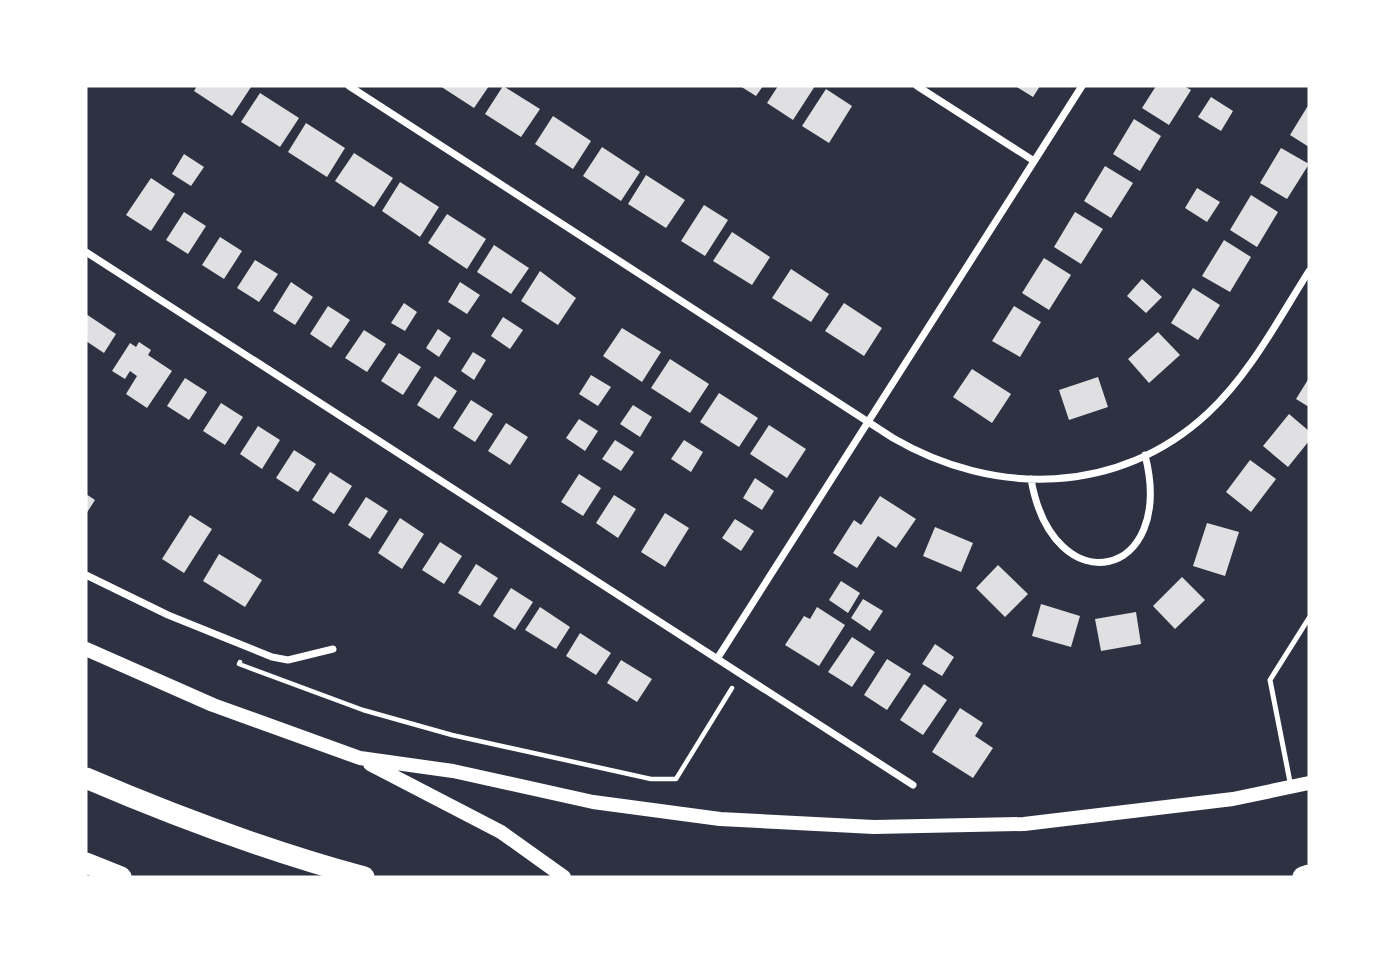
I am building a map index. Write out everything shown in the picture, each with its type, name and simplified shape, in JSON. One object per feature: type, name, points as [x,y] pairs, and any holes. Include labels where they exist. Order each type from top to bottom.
[{"type":"highway","points":[[86,778],[151,806],[276,853],[364,877]]},
{"type":"highway","points":[[86,863],[121,877]]},
{"type":"highway","points":[[1303,877],[1309,875]]},
{"type":"main road","points":[[86,649],[213,705],[360,758],[481,820],[564,877]]},
{"type":"main road","points":[[360,758],[453,771],[593,802],[662,812],[720,819],[874,827],[1024,824],[1184,806],[1309,783]]},
{"type":"street","points":[[349,86],[921,454],[949,467],[1001,478],[1083,475],[1145,455],[1206,415],[1243,375],[1309,271]]},
{"type":"street","points":[[917,86],[1034,161]]},
{"type":"street","points":[[717,659],[1082,86]]},
{"type":"street","points":[[86,252],[913,785]]},
{"type":"street","points":[[1031,479],[1036,508],[1058,545],[1087,562],[1115,560],[1137,545],[1149,521],[1153,496],[1145,455]]},
{"type":"street","points":[[86,575],[168,615],[272,656],[288,660],[333,649]]},
{"type":"lane","points":[[1291,787],[1270,680],[1309,618]]},
{"type":"path","points":[[240,662],[239,664],[363,710],[452,736],[651,779],[676,779],[733,688]]},
{"type":"building","points":[[197,86],[251,87],[232,116],[194,91]]},
{"type":"building","points":[[440,86],[489,86],[474,108]]},
{"type":"building","points":[[503,86],[540,109],[521,137],[485,114]]},
{"type":"building","points":[[740,86],[763,86],[756,96]]},
{"type":"building","points":[[778,86],[815,86],[793,120],[767,103]]},
{"type":"building","points":[[1015,86],[1040,86],[1033,97]]},
{"type":"building","points":[[1156,86],[1184,86],[1191,90],[1169,125],[1142,108]]},
{"type":"building","points":[[826,89],[852,106],[829,143],[802,126]]},
{"type":"building","points":[[260,93],[299,118],[280,147],[241,122]]},
{"type":"building","points":[[1211,97],[1233,111],[1221,131],[1198,117]]},
{"type":"building","points":[[1309,104],[1309,147],[1290,135]]},
{"type":"building","points":[[553,116],[591,141],[573,169],[535,144]]},
{"type":"building","points":[[1134,119],[1161,136],[1140,171],[1113,154]]},
{"type":"building","points":[[306,123],[345,148],[327,177],[288,152]]},
{"type":"building","points":[[602,147],[640,172],[621,201],[583,176]]},
{"type":"building","points":[[1281,148],[1309,164],[1287,199],[1260,183]]},
{"type":"building","points":[[354,153],[393,178],[374,207],[335,181]]},
{"type":"building","points":[[184,154],[204,167],[191,186],[172,174]]},
{"type":"building","points":[[1105,166],[1133,183],[1111,218],[1084,201]]},
{"type":"building","points":[[646,175],[685,200],[666,228],[628,204]]},
{"type":"building","points":[[151,178],[175,194],[151,231],[126,215]]},
{"type":"building","points":[[400,182],[439,207],[420,237],[382,211]]},
{"type":"building","points":[[1197,188],[1220,202],[1207,222],[1185,208]]},
{"type":"building","points":[[1251,195],[1278,212],[1257,247],[1230,230]]},
{"type":"building","points":[[704,205],[728,220],[705,256],[681,241]]},
{"type":"building","points":[[184,212],[206,226],[188,254],[166,240]]},
{"type":"building","points":[[1075,212],[1103,229],[1081,264],[1054,247]]},
{"type":"building","points":[[447,214],[486,239],[467,269],[428,243]]},
{"type":"building","points":[[732,232],[770,257],[752,285],[713,261]]},
{"type":"building","points":[[220,237],[242,251],[224,279],[202,265]]},
{"type":"building","points":[[1224,240],[1251,257],[1230,292],[1202,276]]},
{"type":"building","points":[[494,245],[529,268],[511,294],[477,272]]},
{"type":"building","points":[[1044,258],[1071,275],[1049,310],[1022,293]]},
{"type":"building","points":[[255,260],[278,274],[259,302],[237,288]]},
{"type":"building","points":[[791,269],[829,294],[811,322],[772,298]]},
{"type":"building","points":[[540,271],[576,298],[558,325],[521,301]]},
{"type":"building","points":[[1142,279],[1162,297],[1146,313],[1127,296]]},
{"type":"building","points":[[291,282],[313,297],[295,325],[273,311]]},
{"type":"building","points":[[460,282],[480,295],[467,314],[448,302]]},
{"type":"building","points":[[1193,288],[1220,305],[1198,340],[1171,323]]},
{"type":"building","points":[[404,303],[417,312],[405,331],[391,323]]},
{"type":"building","points":[[844,303],[882,328],[864,356],[825,331]]},
{"type":"building","points":[[328,306],[350,320],[331,348],[310,334]]},
{"type":"building","points":[[1014,306],[1041,322],[1020,357],[992,341]]},
{"type":"building","points":[[86,314],[116,334],[104,353],[86,341]]},
{"type":"building","points":[[503,317],[523,330],[510,349],[491,336]]},
{"type":"building","points":[[622,328],[661,352],[642,382],[603,356]]},
{"type":"building","points":[[438,329],[451,338],[439,357],[426,348]]},
{"type":"building","points":[[364,330],[386,344],[367,372],[345,358]]},
{"type":"building","points":[[1158,332],[1180,355],[1149,383],[1128,359]]},
{"type":"building","points":[[139,342],[151,350],[148,355],[172,371],[147,408],[126,394],[137,376],[130,371],[125,379],[112,371],[130,343],[136,347]]},
{"type":"building","points":[[473,352],[486,360],[474,380],[461,371]]},
{"type":"building","points":[[399,353],[421,367],[403,395],[381,381]]},
{"type":"building","points":[[670,359],[709,384],[690,413],[651,388]]},
{"type":"building","points":[[972,369],[1011,394],[992,423],[953,397]]},
{"type":"building","points":[[591,375],[611,387],[598,406],[579,394]]},
{"type":"building","points":[[435,376],[457,391],[439,419],[417,405]]},
{"type":"building","points":[[1098,377],[1108,407],[1069,420],[1059,390]]},
{"type":"building","points":[[185,378],[207,392],[189,420],[167,406]]},
{"type":"building","points":[[1309,378],[1309,407],[1296,399]]},
{"type":"building","points":[[719,393],[758,418],[739,447],[700,422]]},
{"type":"building","points":[[471,400],[493,414],[475,442],[453,428]]},
{"type":"building","points":[[221,403],[243,417],[225,445],[203,431]]},
{"type":"building","points":[[633,405],[652,417],[640,437],[620,424]]},
{"type":"building","points":[[1289,414],[1309,431],[1309,441],[1288,467],[1263,446]]},
{"type":"building","points":[[579,419],[598,431],[585,451],[566,438]]},
{"type":"building","points":[[506,423],[528,437],[510,465],[488,451]]},
{"type":"building","points":[[769,425],[806,449],[787,478],[750,454]]},
{"type":"building","points":[[258,426],[280,440],[262,469],[240,454]]},
{"type":"building","points":[[615,440],[634,452],[621,471],[602,459]]},
{"type":"building","points":[[684,440],[703,452],[691,472],[671,459]]},
{"type":"building","points":[[294,450],[316,464],[298,492],[276,478]]},
{"type":"building","points":[[1250,460],[1276,479],[1251,512],[1226,492]]},
{"type":"building","points":[[330,472],[352,486],[334,514],[312,500]]},
{"type":"building","points":[[579,474],[601,488],[583,516],[561,502]]},
{"type":"building","points":[[755,478],[774,491],[762,510],[743,498]]},
{"type":"building","points":[[86,494],[95,500],[86,514]]},
{"type":"building","points":[[614,495],[636,509],[618,538],[596,523]]},
{"type":"building","points":[[880,496],[916,519],[896,548],[878,536],[857,568],[833,553],[854,520],[861,525]]},
{"type":"building","points":[[366,497],[388,511],[370,539],[348,525]]},
{"type":"building","points":[[665,513],[689,528],[665,567],[641,552]]},
{"type":"building","points":[[190,515],[212,529],[184,573],[162,559]]},
{"type":"building","points":[[400,518],[424,534],[402,569],[378,553]]},
{"type":"building","points":[[735,519],[754,531],[741,551],[722,538]]},
{"type":"building","points":[[1207,523],[1239,532],[1225,576],[1193,566]]},
{"type":"building","points":[[935,527],[973,543],[961,572],[923,556]]},
{"type":"building","points":[[440,542],[462,556],[444,584],[422,570]]},
{"type":"building","points":[[219,554],[262,580],[245,607],[203,581]]},
{"type":"building","points":[[476,564],[498,578],[480,606],[458,593]]},
{"type":"building","points":[[998,565],[1028,594],[1005,617],[976,588]]},
{"type":"building","points":[[1182,577],[1205,600],[1175,629],[1153,606]]},
{"type":"building","points":[[841,581],[860,593],[848,613],[829,600]]},
{"type":"building","points":[[511,588],[533,602],[515,630],[493,616]]},
{"type":"building","points":[[863,599],[883,611],[870,631],[851,618]]},
{"type":"building","points":[[1041,604],[1080,616],[1071,647],[1032,636]]},
{"type":"building","points":[[540,607],[570,627],[556,649],[525,630]]},
{"type":"building","points":[[817,607],[845,625],[819,666],[785,645],[804,616],[810,619]]},
{"type":"building","points":[[1136,612],[1141,644],[1101,651],[1095,619]]},
{"type":"building","points":[[580,633],[611,653],[596,675],[566,656]]},
{"type":"building","points":[[852,637],[875,652],[852,687],[828,672]]},
{"type":"building","points":[[935,644],[954,657],[942,676],[922,664]]},
{"type":"building","points":[[887,659],[911,674],[887,710],[864,695]]},
{"type":"building","points":[[621,660],[652,679],[637,702],[607,683]]},
{"type":"building","points":[[924,684],[947,700],[923,735],[900,720]]},
{"type":"building","points":[[960,708],[983,723],[975,736],[993,748],[973,778],[932,752]]}]
